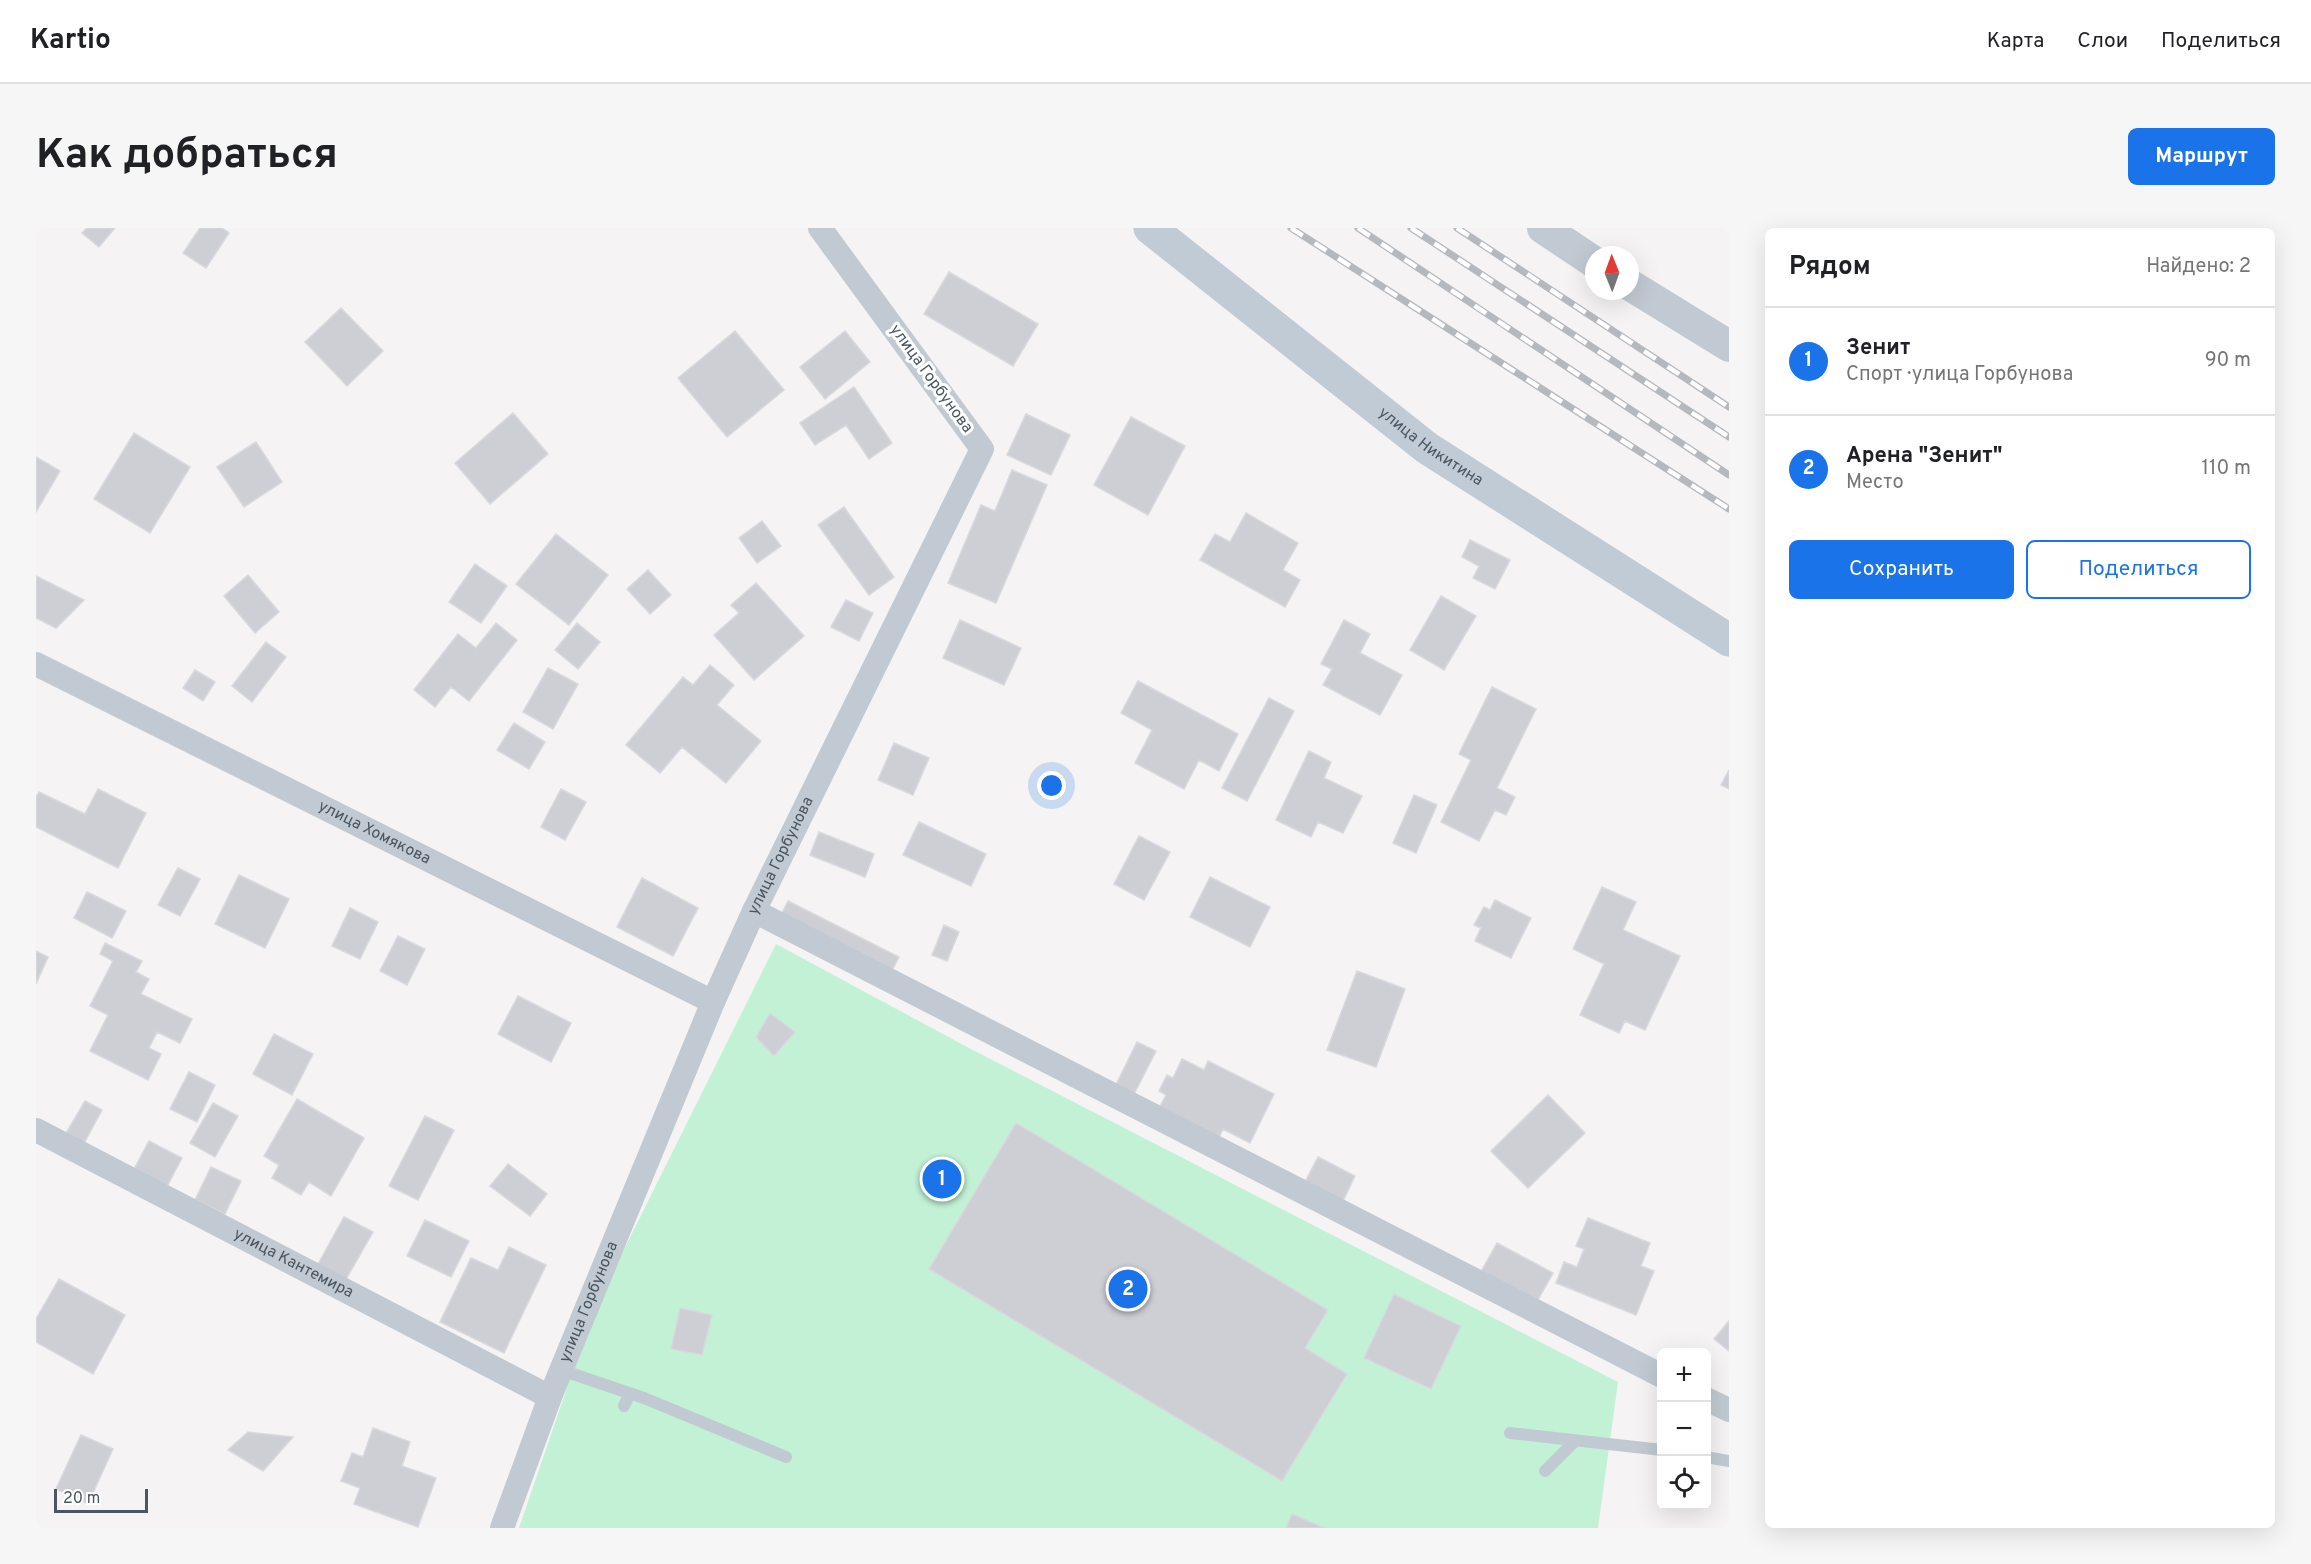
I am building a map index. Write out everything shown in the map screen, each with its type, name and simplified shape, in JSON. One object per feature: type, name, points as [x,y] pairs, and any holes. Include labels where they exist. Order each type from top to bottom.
[{"type":"main road","name":"улица Никитина","points":[[1149,228],[1427,448],[1729,640]]},
{"type":"street","name":"улица Горбунова","points":[[502,1528],[550,1397],[713,1002],[754,911],[982,449],[820,228]]},
{"type":"street","points":[[1543,228],[1585,256]]},
{"type":"street","points":[[1639,291],[1729,346]]},
{"type":"street","name":"улица Хомякова","points":[[36,664],[713,1002]]},
{"type":"street","points":[[754,911],[1657,1373]]},
{"type":"street","name":"улица Кантемира","points":[[36,1130],[550,1397]]},
{"type":"street","points":[[1711,1401],[1729,1410]]},
{"type":"lane","points":[[561,1370],[630,1393],[786,1457]]},
{"type":"lane","points":[[624,1406],[630,1393]]},
{"type":"lane","points":[[1510,1433],[1657,1449]]},
{"type":"lane","points":[[1545,1471],[1575,1441]]},
{"type":"lane","points":[[1711,1458],[1729,1461]]},
{"type":"green space","points":[[776,944],[967,1047],[1618,1382],[1598,1528],[519,1528],[593,1312]]},
{"type":"building","points":[[87,228],[115,228],[99,247],[82,233]]},
{"type":"building","points":[[200,228],[222,228],[229,233],[206,268],[183,253]]},
{"type":"building","points":[[949,272],[1038,324],[1013,366],[924,314]]},
{"type":"building","points":[[341,308],[383,351],[347,386],[305,342]]},
{"type":"building","points":[[735,331],[784,390],[727,437],[678,378]]},
{"type":"building","points":[[845,331],[870,362],[825,399],[800,367]]},
{"type":"building","points":[[854,387],[892,443],[869,459],[846,425],[815,445],[800,423]]},
{"type":"building","points":[[513,413],[548,454],[490,504],[455,463]]},
{"type":"building","points":[[1026,414],[1070,435],[1051,475],[1007,455]]},
{"type":"building","points":[[1131,417],[1185,446],[1148,515],[1094,485]]},
{"type":"building","points":[[134,433],[190,467],[150,533],[94,499]]},
{"type":"building","points":[[256,442],[282,482],[244,507],[217,467]]},
{"type":"building","points":[[36,457],[60,471],[36,512]]},
{"type":"building","points":[[1012,470],[1047,485],[996,603],[948,583],[981,505],[995,511]]},
{"type":"building","points":[[844,507],[894,577],[869,595],[818,525]]},
{"type":"building","points":[[1246,513],[1298,543],[1283,570],[1300,580],[1285,607],[1200,560],[1215,534],[1230,542]]},
{"type":"building","points":[[762,521],[781,546],[757,563],[739,538]]},
{"type":"building","points":[[556,534],[608,575],[569,625],[516,584]]},
{"type":"building","points":[[1470,540],[1510,560],[1495,589],[1473,578],[1479,566],[1462,557]]},
{"type":"building","points":[[475,564],[507,586],[481,623],[449,602]]},
{"type":"building","points":[[648,570],[671,595],[650,614],[627,589]]},
{"type":"building","points":[[248,575],[279,612],[255,633],[224,596]]},
{"type":"building","points":[[36,576],[84,600],[56,628],[36,618]]},
{"type":"building","points":[[756,583],[804,636],[754,680],[714,635],[739,613],[731,605]]},
{"type":"building","points":[[1441,596],[1476,616],[1444,670],[1410,650]]},
{"type":"building","points":[[846,600],[873,613],[859,641],[831,627]]},
{"type":"building","points":[[960,620],[1021,648],[1004,685],[943,658]]},
{"type":"building","points":[[1344,620],[1370,634],[1360,653],[1402,675],[1380,715],[1323,685],[1332,669],[1321,664]]},
{"type":"building","points":[[496,623],[517,640],[469,701],[451,687],[435,707],[414,690],[458,634],[476,648]]},
{"type":"building","points":[[577,623],[600,642],[578,669],[555,650]]},
{"type":"building","points":[[266,642],[286,657],[252,702],[232,686]]},
{"type":"building","points":[[710,665],[734,685],[717,705],[761,741],[726,783],[682,747],[660,773],[626,745],[683,677],[693,685]]},
{"type":"building","points":[[548,668],[578,684],[553,729],[523,712]]},
{"type":"building","points":[[195,670],[215,682],[203,701],[183,688]]},
{"type":"building","points":[[1138,681],[1238,734],[1219,771],[1199,760],[1184,789],[1135,763],[1152,730],[1121,713]]},
{"type":"building","points":[[1492,687],[1536,709],[1497,788],[1515,797],[1506,815],[1495,810],[1479,841],[1441,822],[1471,760],[1459,754]]},
{"type":"building","points":[[1269,698],[1294,711],[1247,801],[1222,788]]},
{"type":"building","points":[[514,723],[545,742],[529,769],[497,750]]},
{"type":"building","points":[[894,743],[929,758],[913,795],[878,780]]},
{"type":"building","points":[[1309,751],[1331,762],[1324,778],[1362,796],[1343,833],[1318,822],[1311,837],[1276,820]]},
{"type":"building","points":[[1729,770],[1729,789],[1721,785]]},
{"type":"building","points":[[98,789],[146,813],[118,868],[36,827],[36,797],[39,792],[85,814]]},
{"type":"building","points":[[561,789],[586,802],[565,840],[541,827]]},
{"type":"building","points":[[1414,795],[1437,805],[1416,853],[1393,843]]},
{"type":"building","points":[[919,822],[986,854],[971,886],[903,855]]},
{"type":"building","points":[[819,832],[874,854],[865,877],[810,855]]},
{"type":"building","points":[[1139,836],[1170,852],[1144,900],[1114,884]]},
{"type":"building","points":[[178,868],[200,879],[180,916],[158,905]]},
{"type":"building","points":[[239,875],[289,899],[265,948],[215,924]]},
{"type":"building","points":[[1210,877],[1270,907],[1250,947],[1190,917]]},
{"type":"building","points":[[642,878],[698,908],[673,956],[617,927]]},
{"type":"building","points":[[1602,887],[1636,902],[1623,930],[1680,956],[1645,1030],[1625,1021],[1619,1033],[1580,1015],[1604,964],[1573,949]]},
{"type":"building","points":[[87,892],[126,911],[112,938],[74,918]]},
{"type":"building","points":[[1495,900],[1531,918],[1511,958],[1475,941],[1481,928],[1474,925],[1484,907],[1490,910]]},
{"type":"building","points":[[788,901],[899,957],[890,974],[779,919]]},
{"type":"building","points":[[350,908],[378,922],[360,959],[332,946]]},
{"type":"building","points":[[944,925],[959,932],[947,961],[932,955]]},
{"type":"building","points":[[398,936],[425,949],[407,985],[380,971]]},
{"type":"building","points":[[105,943],[142,961],[136,972],[149,979],[141,994],[192,1019],[180,1043],[157,1032],[149,1048],[161,1054],[148,1080],[90,1051],[108,1015],[90,1006],[113,961],[100,954]]},
{"type":"building","points":[[36,951],[48,957],[36,984]]},
{"type":"building","points":[[1357,971],[1405,989],[1376,1067],[1327,1050]]},
{"type":"building","points":[[518,996],[571,1023],[551,1062],[498,1034]]},
{"type":"building","points":[[770,1013],[795,1032],[774,1056],[756,1037]]},
{"type":"building","points":[[274,1034],[313,1054],[292,1095],[253,1074]]},
{"type":"building","points":[[1137,1042],[1156,1051],[1131,1100],[1113,1091]]},
{"type":"building","points":[[1182,1059],[1204,1070],[1208,1061],[1274,1094],[1250,1143],[1223,1129],[1217,1142],[1157,1112],[1166,1095],[1159,1091],[1167,1075],[1173,1078]]},
{"type":"building","points":[[189,1072],[215,1085],[197,1122],[170,1109]]},
{"type":"building","points":[[1548,1095],[1585,1133],[1528,1188],[1491,1151]]},
{"type":"building","points":[[297,1099],[364,1138],[331,1196],[309,1182],[301,1195],[272,1178],[279,1165],[264,1156]]},
{"type":"building","points":[[85,1101],[102,1110],[83,1145],[65,1135]]},
{"type":"building","points":[[213,1103],[238,1116],[215,1157],[190,1143]]},
{"type":"building","points":[[425,1116],[454,1130],[418,1200],[389,1186]]},
{"type":"building","points":[[1016,1123],[1328,1310],[1305,1348],[1347,1374],[1282,1481],[929,1269]]},
{"type":"building","points":[[149,1141],[182,1158],[165,1190],[132,1173]]},
{"type":"building","points":[[1318,1157],[1355,1176],[1343,1201],[1305,1182]]},
{"type":"building","points":[[508,1164],[547,1194],[530,1216],[490,1186]]},
{"type":"building","points":[[211,1167],[241,1181],[225,1214],[195,1200]]},
{"type":"building","points":[[344,1217],[373,1232],[345,1281],[317,1266]]},
{"type":"building","points":[[1588,1218],[1650,1243],[1641,1266],[1654,1271],[1636,1315],[1556,1283],[1564,1262],[1577,1267],[1584,1249],[1576,1246]]},
{"type":"building","points":[[425,1220],[469,1241],[451,1277],[407,1256]]},
{"type":"building","points":[[1497,1243],[1553,1273],[1534,1307],[1478,1277]]},
{"type":"building","points":[[509,1247],[546,1265],[504,1353],[440,1322],[471,1258],[498,1270]]},
{"type":"building","points":[[59,1279],[125,1315],[93,1374],[36,1342],[36,1319]]},
{"type":"building","points":[[1394,1294],[1461,1326],[1431,1389],[1364,1358]]},
{"type":"building","points":[[680,1308],[712,1315],[702,1355],[671,1349]]},
{"type":"building","points":[[1729,1321],[1729,1351],[1714,1339]]},
{"type":"building","points":[[373,1428],[410,1442],[402,1466],[436,1478],[418,1527],[354,1504],[360,1488],[341,1481],[352,1453],[363,1457]]},
{"type":"building","points":[[248,1432],[293,1437],[263,1471],[228,1450]]},
{"type":"building","points":[[81,1435],[113,1449],[88,1504],[56,1489]]},
{"type":"building","points":[[1292,1514],[1325,1528],[1286,1528]]},
{"type":"railway","points":[[1291,228],[1729,509]]},
{"type":"railway","points":[[1358,228],[1729,475]]},
{"type":"railway","points":[[1411,228],[1729,437]]},
{"type":"railway","points":[[1457,228],[1729,407]]},
{"type":"place","name":"Зенит","points":[[942,1179]]},
{"type":"place","name":"Арена \"Зенит\"","points":[[1128,1289]]}]
